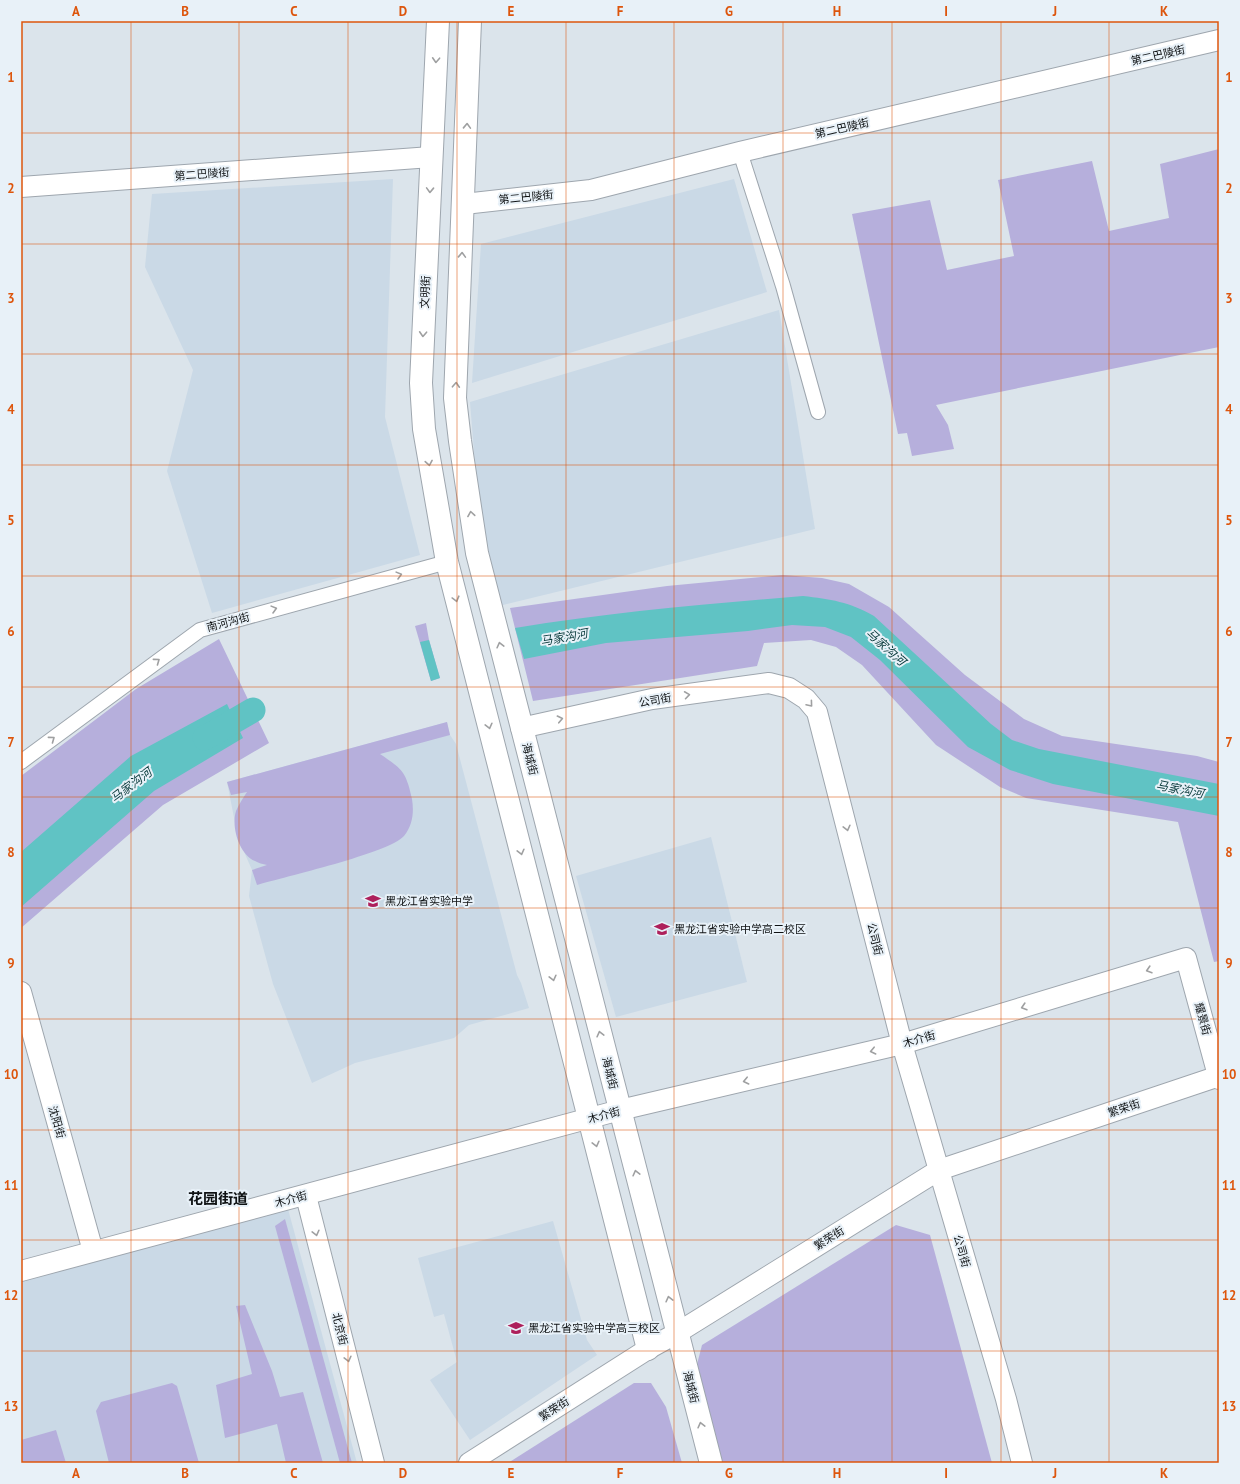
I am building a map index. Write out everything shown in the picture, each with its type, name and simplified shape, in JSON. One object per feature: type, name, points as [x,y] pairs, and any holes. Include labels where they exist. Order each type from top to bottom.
[{"type":"main road","name":"文明街","points":[[438,21],[421,383],[424,429],[447,562],[589,1118]]},
{"type":"main road","points":[[464,204],[470,21]]},
{"type":"main road","name":"海城街","points":[[464,204],[456,398],[460,441],[477,553],[711,1463]]},
{"type":"main road","points":[[589,1118],[648,1348]]},
{"type":"street","name":"第二巴陵街","points":[[464,204],[591,190],[740,152],[1219,40]]},
{"type":"street","points":[[740,152],[782,286],[818,412]]},
{"type":"street","name":"第二巴陵街","points":[[21,187],[431,157]]},
{"type":"street","name":"南河沟街","points":[[21,762],[200,630],[447,562]]},
{"type":"street","name":"公司街","points":[[522,728],[652,700],[769,683],[789,688],[806,699],[817,712],[902,1044],[1006,1399],[1022,1463]]},
{"type":"street","name":"木介街","points":[[21,1271],[306,1196],[620,1110],[902,1044],[1186,958]]},
{"type":"street","name":"耀景街","points":[[1186,958],[1219,1077]]},
{"type":"street","name":"沈阳街","points":[[21,992],[93,1252]]},
{"type":"street","name":"繁荣街","points":[[469,1463],[648,1348],[677,1333],[938,1170],[1219,1077]]},
{"type":"street","name":"北京街","points":[[306,1196],[374,1463]]},
{"type":"shaded area","points":[[1219,149],[1219,347],[936,405],[948,425],[954,449],[912,456],[907,433],[898,434],[852,214],[930,200],[947,270],[1014,256],[998,180],[1092,161],[1109,231],[1169,218],[1160,164]]},
{"type":"shaded area","points":[[393,179],[385,417],[420,555],[212,613],[167,471],[193,370],[145,267],[152,194]]},
{"type":"shaded area","points":[[734,179],[767,292],[472,383],[481,244]]},
{"type":"shaded area","points":[[779,310],[815,529],[499,606],[477,489],[470,402]]},
{"type":"shaded area","points":[[783,575],[822,578],[849,584],[889,607],[965,675],[1024,719],[1062,736],[1197,756],[1219,762],[1219,961],[1214,962],[1178,822],[1026,798],[1000,787],[936,745],[862,665],[836,647],[811,640],[764,643],[757,666],[533,701],[510,608],[667,586]]},
{"type":"shaded area","points":[[426,623],[429,640],[440,678],[431,681],[415,626]]},
{"type":"shaded area","points":[[219,639],[269,743],[163,805],[21,928],[21,776],[136,689]]},
{"type":"shaded area","name":"黑龙江省实验中学","points":[[447,722],[450,735],[456,744],[517,975],[529,1008],[469,1025],[454,1038],[355,1063],[312,1083],[273,984],[249,896],[252,870],[238,838],[227,782]]},
{"type":"shaded area","points":[[447,722],[450,735],[380,754],[398,767],[408,782],[413,804],[413,814],[411,823],[404,836],[394,843],[358,857],[257,885],[252,870],[267,865],[256,862],[245,852],[238,839],[235,825],[236,811],[247,792],[231,795],[227,782]]},
{"type":"shaded area","name":"黑龙江省实验中学高二校区","points":[[711,837],[747,982],[616,1017],[576,876]]},
{"type":"shaded area","points":[[288,1209],[357,1463],[21,1463],[21,1279]]},
{"type":"shaded area","points":[[285,1219],[352,1463],[340,1463],[275,1226]]},
{"type":"shaded area","name":"黑龙江省实验中学高三校区","points":[[553,1221],[587,1340],[597,1355],[470,1440],[430,1380],[457,1362],[444,1314],[434,1317],[418,1258]]},
{"type":"shaded area","points":[[896,1225],[930,1235],[992,1463],[716,1463],[694,1376],[702,1345]]},
{"type":"shaded area","points":[[245,1305],[272,1371],[280,1397],[303,1392],[323,1463],[286,1463],[277,1424],[225,1438],[216,1385],[252,1374],[236,1306]]},
{"type":"shaded area","points":[[172,1383],[177,1386],[199,1463],[109,1463],[96,1411],[101,1402]]},
{"type":"shaded area","points":[[634,1383],[651,1383],[666,1407],[682,1463],[508,1463]]},
{"type":"shaded area","points":[[56,1430],[66,1463],[21,1463],[21,1440]]},
{"type":"water","points":[[803,596],[822,598],[848,604],[874,616],[991,724],[1012,740],[1039,749],[1219,784],[1219,816],[1053,784],[1010,770],[968,747],[880,660],[851,637],[825,627],[792,625],[748,631],[606,643],[524,659],[515,628],[551,622],[695,605]]},
{"type":"water","points":[[429,640],[440,678],[431,681],[420,642]]},
{"type":"water","points":[[227,704],[243,738],[154,791],[21,907],[21,852],[131,756]]},
{"type":"waterway","name":"马家沟河","points":[[205,738],[253,710]]},
{"type":"place","name":"黑龙江省实验中学","points":[[373,901]]},
{"type":"place","name":"黑龙江省实验中学高二校区","points":[[662,929]]},
{"type":"place","name":"黑龙江省实验中学高三校区","points":[[516,1328]]},
{"type":"district","name":"花园街道","points":[[218,1198]]}]
